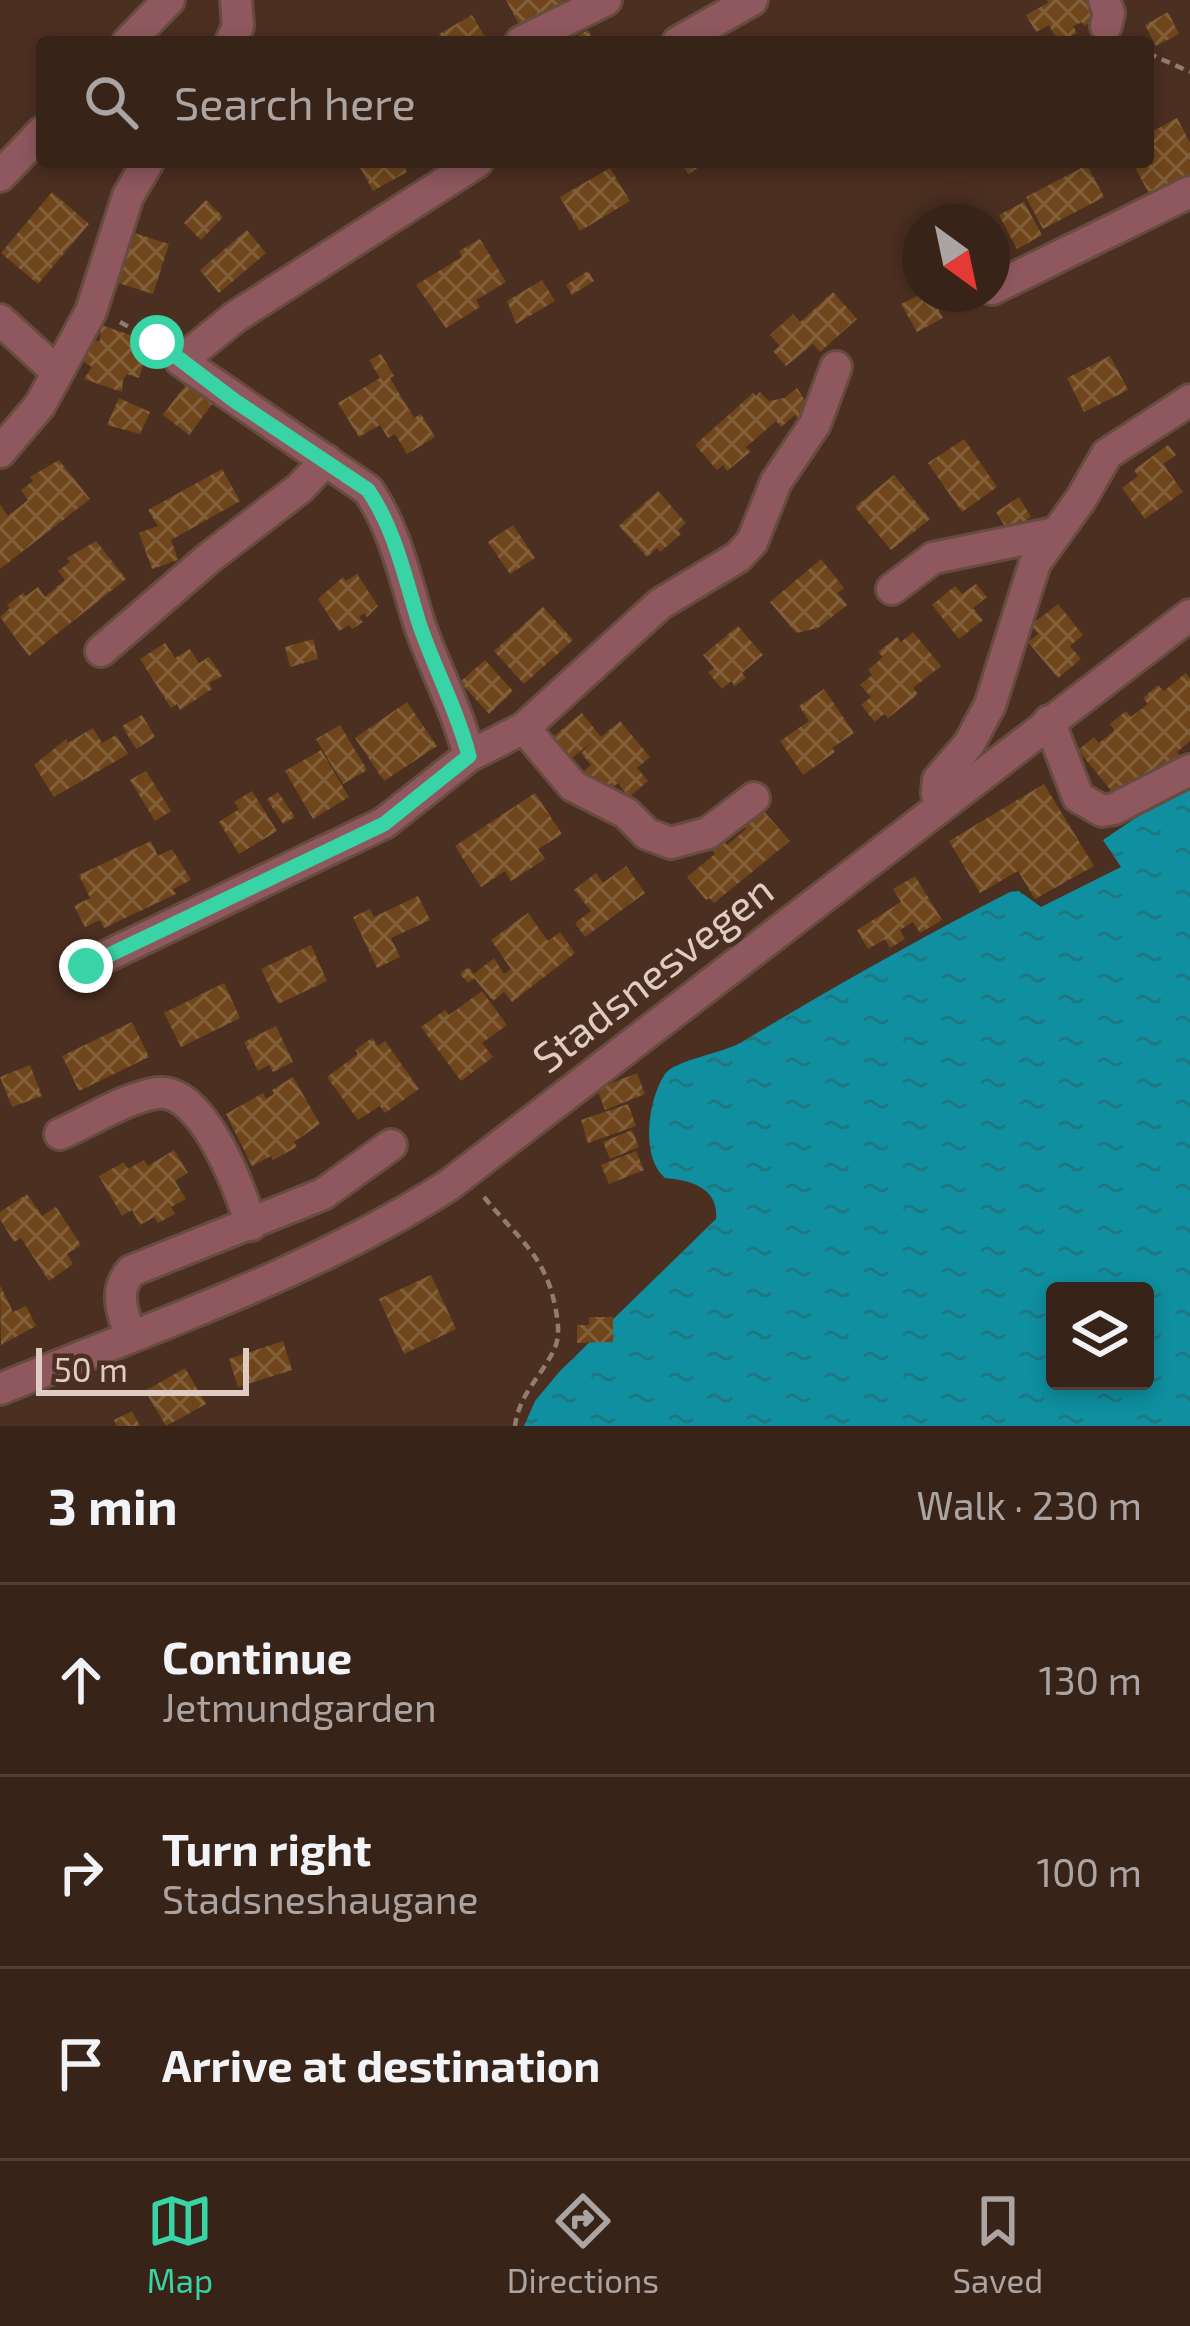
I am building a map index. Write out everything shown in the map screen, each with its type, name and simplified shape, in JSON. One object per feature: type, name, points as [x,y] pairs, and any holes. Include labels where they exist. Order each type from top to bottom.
[{"type":"street","points":[[134,36],[169,0]]},
{"type":"street","points":[[234,36],[238,26],[236,0]]},
{"type":"street","points":[[533,36],[605,0]]},
{"type":"street","points":[[688,36],[752,0]]},
{"type":"street","points":[[0,176],[36,138]]},
{"type":"street","points":[[0,452],[40,405],[91,310],[128,196],[144,168]]},
{"type":"street","points":[[468,168],[235,317],[181,361],[358,481],[382,511],[420,627],[459,717],[469,756]]},
{"type":"street","points":[[1010,279],[1190,192]]},
{"type":"street","points":[[0,320],[56,371]]},
{"type":"street","points":[[86,966],[384,824],[469,756],[524,728],[660,604],[722,570],[752,542],[776,482],[815,424],[836,367]]},
{"type":"street","points":[[942,806],[938,780],[969,744],[990,705],[1035,563],[1107,454],[1190,400]]},
{"type":"street","points":[[101,651],[210,556],[300,488],[326,460]]},
{"type":"street","points":[[892,589],[933,557],[1054,533]]},
{"type":"street","name":"Stadsnesvegen","points":[[0,1389],[264,1283],[350,1243],[465,1174],[1190,615]]},
{"type":"street","points":[[1049,722],[1078,796],[1102,811],[1190,770]]},
{"type":"street","points":[[524,728],[574,786],[626,813],[647,834],[671,842],[708,832],[754,798]]},
{"type":"street","points":[[60,1134],[144,1097],[168,1093],[182,1097],[195,1108],[223,1158],[251,1225]]},
{"type":"street","points":[[130,1336],[119,1293],[131,1271],[323,1194],[391,1144]]},
{"type":"path","points":[[1154,56],[1190,72]]},
{"type":"path","points":[[91,310],[157,342],[181,361]]},
{"type":"path","points":[[465,1174],[536,1253],[550,1278],[554,1298],[559,1338],[518,1404],[515,1426]]},
{"type":"water","points":[[1190,781],[1190,1426],[524,1426],[535,1401],[560,1371],[716,1219],[708,1193],[665,1178],[652,1156],[651,1112],[670,1069],[742,1042],[1010,892],[1019,891],[1041,907],[1121,867],[1103,840]]},
{"type":"building","points":[[506,0],[563,0],[567,5],[520,26]]},
{"type":"building","points":[[1093,0],[1099,18],[1073,26],[1077,33],[1071,36],[1055,36],[1049,25],[1036,32],[1026,15],[1048,3]]},
{"type":"building","points":[[1168,12],[1179,34],[1156,46],[1145,25]]},
{"type":"building","points":[[472,15],[484,36],[440,36]]},
{"type":"building","points":[[1177,118],[1190,143],[1190,176],[1151,197],[1135,168],[1154,168],[1154,131]]},
{"type":"building","points":[[360,168],[405,168],[407,172],[373,191]]},
{"type":"building","points":[[610,168],[630,201],[580,231],[560,197]]},
{"type":"building","points":[[1089,168],[1104,197],[1043,229],[1026,197]]},
{"type":"building","points":[[52,192],[89,224],[38,284],[1,253]]},
{"type":"building","points":[[206,200],[223,217],[201,240],[184,223]]},
{"type":"building","points":[[1024,202],[1042,235],[1017,249],[1010,236],[1010,209]]},
{"type":"building","points":[[247,230],[266,253],[219,293],[200,270]]},
{"type":"building","points":[[131,232],[169,244],[153,294],[115,282]]},
{"type":"building","points":[[480,239],[506,282],[476,300],[480,307],[446,328],[416,285],[462,257],[459,251]]},
{"type":"building","points":[[588,271],[594,281],[572,295],[566,285]]},
{"type":"building","points":[[542,280],[555,301],[516,324],[507,301]]},
{"type":"building","points":[[833,292],[857,319],[820,352],[813,344],[786,366],[773,351],[780,346],[770,335],[793,314],[800,322]]},
{"type":"building","points":[[906,312],[940,312],[943,318],[917,332]]},
{"type":"building","points":[[101,325],[139,338],[133,356],[145,360],[139,378],[127,374],[123,379],[122,392],[84,379],[92,367],[84,362],[90,341],[100,341]]},
{"type":"building","points":[[381,354],[414,418],[421,414],[435,437],[407,454],[395,434],[388,438],[380,425],[359,437],[338,403],[380,378],[369,360]]},
{"type":"building","points":[[1110,356],[1128,390],[1084,412],[1067,378]]},
{"type":"building","points":[[187,383],[213,403],[189,435],[163,415]]},
{"type":"building","points":[[797,388],[812,412],[798,420],[795,415],[781,427],[776,421],[727,471],[723,465],[717,470],[695,445],[753,393],[760,392],[769,401]]},
{"type":"building","points":[[119,398],[150,412],[140,434],[107,425]]},
{"type":"building","points":[[964,439],[997,487],[962,512],[928,463]]},
{"type":"building","points":[[1168,445],[1176,455],[1163,464],[1183,492],[1145,519],[1122,488],[1138,476],[1134,470]]},
{"type":"building","points":[[59,460],[90,499],[0,569],[0,505],[8,516],[28,500],[21,490],[33,481],[30,477]]},
{"type":"building","points":[[222,469],[240,501],[171,540],[178,560],[152,569],[139,533],[158,526],[148,510]]},
{"type":"building","points":[[894,475],[930,519],[891,550],[855,507]]},
{"type":"building","points":[[658,491],[686,523],[678,530],[681,534],[647,557],[619,526]]},
{"type":"building","points":[[1019,497],[1031,517],[1008,531],[996,512]]},
{"type":"building","points":[[513,525],[535,558],[510,574],[488,542]]},
{"type":"building","points":[[96,541],[126,579],[29,656],[0,617],[23,593],[26,596],[38,587],[45,597],[65,580],[58,571],[70,562],[67,558]]},
{"type":"building","points":[[821,559],[844,588],[837,593],[847,605],[818,628],[796,633],[770,602]]},
{"type":"building","points":[[357,574],[378,606],[367,617],[364,613],[359,617],[363,622],[339,631],[318,599],[343,577],[346,581]]},
{"type":"building","points":[[976,584],[987,597],[973,608],[983,620],[959,639],[932,605],[955,586],[962,594]]},
{"type":"building","points":[[1058,604],[1083,635],[1070,646],[1081,659],[1058,678],[1028,642],[1038,634],[1031,625]]},
{"type":"building","points":[[543,607],[573,640],[524,684],[494,651]]},
{"type":"building","points":[[738,626],[763,655],[742,673],[746,678],[722,689],[708,672],[714,668],[703,655]]},
{"type":"building","points":[[913,632],[941,666],[913,688],[918,694],[888,718],[884,714],[875,722],[861,705],[871,697],[860,685],[883,657],[878,652]]},
{"type":"building","points":[[313,639],[318,659],[290,667],[285,647]]},
{"type":"building","points":[[165,643],[175,658],[190,649],[199,663],[209,657],[222,676],[209,683],[212,689],[180,710],[177,704],[171,708],[140,659]]},
{"type":"building","points":[[485,660],[513,691],[489,714],[460,682]]},
{"type":"building","points":[[1186,673],[1190,679],[1190,741],[1177,752],[1180,756],[1164,768],[1161,764],[1118,799],[1078,750],[1094,737],[1099,743],[1115,730],[1110,724],[1126,711],[1131,717],[1148,704],[1143,698],[1158,685],[1164,691]]},
{"type":"building","points":[[824,689],[854,733],[803,775],[780,741],[809,721],[799,706]]},
{"type":"building","points":[[407,702],[437,746],[384,781],[355,738]]},
{"type":"building","points":[[582,713],[601,737],[620,721],[650,757],[637,768],[648,781],[629,797],[618,783],[603,796],[583,772],[591,765],[581,753],[593,741],[571,759],[553,737]]},
{"type":"building","points":[[142,715],[155,737],[136,749],[122,726]]},
{"type":"building","points":[[340,725],[367,770],[343,784],[316,739]]},
{"type":"building","points":[[93,728],[102,743],[116,735],[128,754],[54,797],[34,765],[66,739],[68,743]]},
{"type":"building","points":[[321,750],[349,797],[313,819],[285,771]]},
{"type":"building","points":[[146,771],[171,811],[155,821],[130,780]]},
{"type":"building","points":[[1044,784],[1094,866],[1035,899],[1018,871],[980,893],[949,841]]},
{"type":"building","points":[[252,791],[277,831],[239,854],[219,822],[239,809],[234,802]]},
{"type":"building","points":[[278,792],[295,817],[283,824],[267,799]]},
{"type":"building","points":[[535,793],[562,834],[538,849],[545,859],[511,881],[505,871],[481,887],[455,846]]},
{"type":"building","points":[[760,807],[790,841],[714,903],[706,900],[687,877],[715,854],[711,849],[722,840],[727,845],[746,829],[741,823]]},
{"type":"building","points":[[151,841],[158,856],[172,849],[191,880],[173,889],[176,894],[104,928],[100,920],[85,927],[74,906],[90,898],[79,875]]},
{"type":"building","points":[[626,866],[645,893],[585,937],[575,923],[591,911],[574,890],[596,873],[603,883]]},
{"type":"building","points":[[915,876],[942,920],[920,933],[913,922],[900,930],[905,939],[890,948],[885,939],[868,949],[857,930],[901,902],[893,889]]},
{"type":"building","points":[[418,896],[430,920],[391,938],[400,957],[377,968],[353,917],[370,909],[374,917]]},
{"type":"building","points":[[528,913],[548,941],[560,932],[575,953],[512,1002],[504,992],[493,1001],[474,978],[468,983],[460,974],[468,967],[474,974],[494,958],[504,974],[511,969],[491,940]]},
{"type":"building","points":[[311,945],[327,981],[278,1004],[261,969]]},
{"type":"building","points":[[224,983],[240,1018],[181,1047],[164,1013]]},
{"type":"building","points":[[482,991],[507,1025],[482,1043],[493,1057],[461,1081],[421,1027],[445,1010],[449,1015]]},
{"type":"building","points":[[132,1022],[149,1057],[79,1091],[62,1056]]},
{"type":"building","points":[[276,1026],[293,1062],[273,1072],[269,1065],[258,1071],[244,1042]]},
{"type":"building","points":[[372,1038],[378,1046],[385,1041],[419,1089],[385,1113],[380,1106],[358,1120],[327,1077]]},
{"type":"building","points":[[30,1065],[42,1096],[12,1107],[0,1077]]},
{"type":"building","points":[[637,1073],[645,1094],[605,1110],[597,1089]]},
{"type":"building","points":[[293,1077],[320,1124],[294,1142],[297,1147],[252,1166],[226,1114],[263,1093],[266,1099]]},
{"type":"building","points":[[628,1104],[636,1126],[588,1143],[581,1120]]},
{"type":"building","points":[[632,1130],[639,1147],[610,1159],[603,1142]]},
{"type":"building","points":[[174,1150],[188,1173],[175,1181],[186,1199],[171,1207],[175,1214],[140,1225],[132,1210],[122,1216],[99,1176],[124,1162],[128,1169],[144,1160],[148,1166]]},
{"type":"building","points":[[636,1151],[644,1170],[609,1184],[601,1165]]},
{"type":"building","points":[[27,1194],[42,1216],[56,1207],[81,1245],[67,1254],[73,1264],[49,1281],[21,1238],[14,1242],[0,1219],[0,1212]]},
{"type":"building","points":[[431,1275],[456,1329],[404,1354],[379,1299]]},
{"type":"building","points":[[0,1285],[13,1312],[26,1306],[36,1326],[1,1345]]},
{"type":"building","points":[[589,1317],[613,1317],[613,1342],[577,1343],[577,1325],[589,1325]]},
{"type":"building","points":[[283,1341],[292,1370],[238,1387],[229,1359]]},
{"type":"building","points":[[185,1368],[206,1404],[166,1426],[145,1391]]},
{"type":"building","points":[[132,1411],[140,1426],[117,1426],[114,1420]]},
{"type":"route","points":[[86,966],[384,824],[469,756],[459,717],[420,627],[382,511],[368,490],[157,342]]}]
